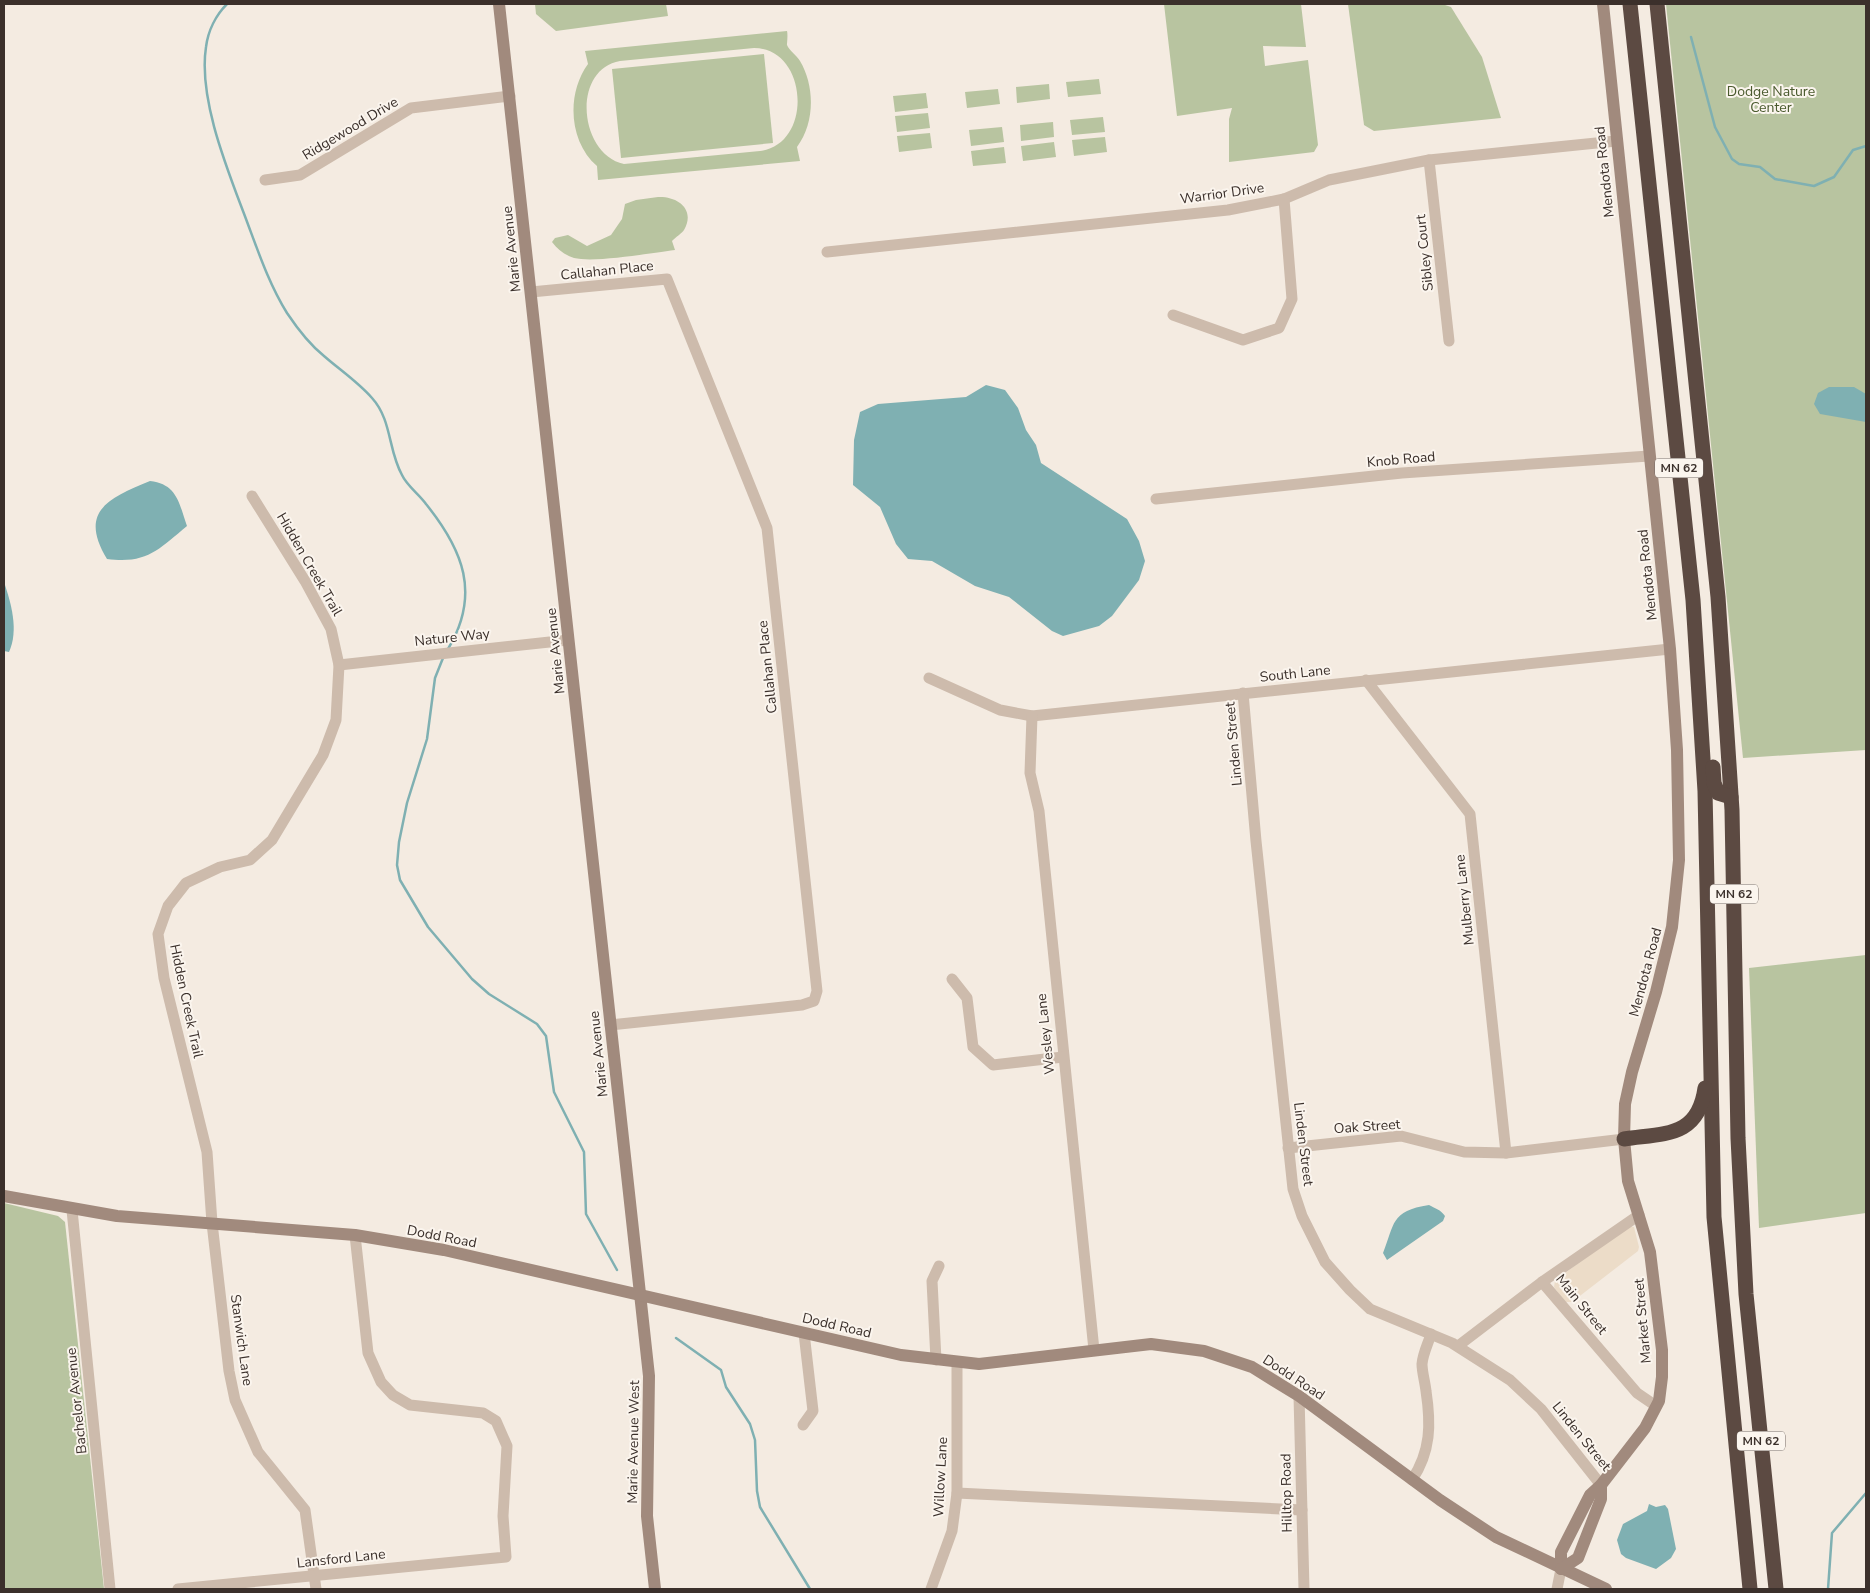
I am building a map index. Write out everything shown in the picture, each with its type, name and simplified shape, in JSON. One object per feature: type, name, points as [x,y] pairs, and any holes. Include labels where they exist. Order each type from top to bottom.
[{"type":"highway","name":"MN 62","points":[[1630,4],[1693,600],[1705,791],[1714,1217],[1750,1589]]},
{"type":"highway","name":"MN 62","points":[[1657,4],[1718,597],[1731,797],[1738,1138],[1746,1292],[1776,1589]]},
{"type":"highway","points":[[1696,655],[1712,743],[1714,783],[1718,793],[1731,797]]},
{"type":"highway","points":[[1624,1139],[1671,1134],[1683,1128],[1696,1117],[1703,1104],[1710,1054]]},
{"type":"street","name":"Marie Avenue","points":[[499,4],[640,1296]]},
{"type":"street","name":"Mendota Road","points":[[1603,4],[1670,649],[1677,750],[1678,870],[1672,927],[1624,1104],[1624,1139]]},
{"type":"street","name":"Ridgewood Drive","points":[[265,180],[300,175],[411,108],[510,96]]},
{"type":"street","name":"Warrior Drive","points":[[827,252],[1228,210],[1284,199],[1329,180],[1429,160],[1616,141]]},
{"type":"street","name":"Sibley Court","points":[[1429,160],[1448,342]]},
{"type":"street","points":[[1173,315],[1243,340],[1279,328],[1292,299],[1284,199]]},
{"type":"street","name":"Callahan Place","points":[[531,292],[667,279],[767,528],[817,991],[814,1001],[802,1005],[610,1025]]},
{"type":"street","name":"Knob Road","points":[[1156,498],[1402,473],[1650,456]]},
{"type":"street","name":"Hidden Creek Trail","points":[[212,1223],[206,1152],[164,978],[158,934],[168,906],[186,883],[220,867],[250,860],[272,840],[323,755],[336,720],[340,665],[331,629],[305,581],[252,496]]},
{"type":"street","name":"Nature Way","points":[[340,665],[568,640]]},
{"type":"street","name":"South Lane","points":[[929,678],[1000,710],[1032,716],[1670,649]]},
{"type":"street","name":"Mulberry Lane","points":[[1366,680],[1470,814],[1506,1153]]},
{"type":"street","name":"Linden Street","points":[[1243,693],[1256,841],[1288,1148],[1293,1189],[1302,1216],[1325,1262],[1370,1309],[1458,1346],[1510,1380],[1541,1409],[1602,1485]]},
{"type":"street","name":"Wesley Lane","points":[[1032,716],[1030,773],[1039,811],[1094,1350]]},
{"type":"street","points":[[952,979],[967,998],[973,1048],[994,1065],[1063,1057]]},
{"type":"street","name":"Oak Street","points":[[1288,1148],[1401,1136],[1464,1152],[1506,1153],[1624,1139]]},
{"type":"street","name":"Market Street","points":[[1561,1569],[1561,1552],[1590,1495],[1602,1485],[1634,1444],[1656,1406],[1662,1377],[1662,1350],[1650,1252],[1628,1181],[1624,1139]]},
{"type":"street","name":"Dodd Road","points":[[4,1196],[72,1210],[117,1216],[355,1235],[444,1250],[901,1355],[958,1363],[1003,1362],[1151,1344],[1204,1351],[1252,1367],[1299,1396],[1412,1480],[1496,1537],[1606,1589]]},
{"type":"street","name":"Bachelor Avenue","points":[[72,1210],[110,1589]]},
{"type":"street","name":"Main Street","points":[[1639,1215],[1542,1282],[1637,1393],[1656,1406]]},
{"type":"street","name":"Stanwich Lane","points":[[212,1223],[229,1371],[235,1400],[258,1452],[305,1510],[316,1589]]},
{"type":"street","name":"Lansford Lane","points":[[178,1589],[506,1557],[503,1516],[508,1446],[496,1421],[483,1413],[410,1405],[393,1395],[380,1382],[368,1353],[355,1235]]},
{"type":"street","points":[[936,1360],[932,1281],[939,1266]]},
{"type":"street","points":[[1458,1346],[1542,1282]]},
{"type":"street","name":"Marie Avenue West","points":[[640,1296],[649,1376],[647,1516],[654,1589]]},
{"type":"street","points":[[803,1426],[813,1411],[804,1333]]},
{"type":"street","points":[[1412,1480],[1421,1466],[1428,1442],[1430,1420],[1422,1364],[1424,1352],[1431,1334]]},
{"type":"street","name":"Willow Lane","points":[[931,1589],[952,1531],[957,1493],[958,1363]]},
{"type":"street","name":"Hilltop Road","points":[[1299,1396],[1304,1589]]},
{"type":"street","points":[[957,1493],[1302,1510]]},
{"type":"street","points":[[1557,1589],[1561,1569]]},
{"type":"green space","points":[[535,4],[666,4],[668,16],[556,31],[536,14]]},
{"type":"green space","points":[[1164,4],[1301,4],[1306,47],[1263,46],[1265,66],[1308,60],[1318,145],[1314,152],[1229,162],[1229,119],[1232,108],[1177,116]]},
{"type":"green space","points":[[1348,4],[1442,4],[1451,7],[1482,57],[1501,118],[1374,131],[1364,125]]},
{"type":"green space","name":"Dodge Nature Center","points":[[1666,4],[1866,4],[1866,750],[1743,758]]},
{"type":"green space","points":[[787,31],[787,45],[800,61],[805,71],[810,93],[810,116],[803,137],[797,147],[800,161],[598,180],[597,166],[581,144],[576,131],[574,117],[576,89],[588,64],[585,51]],"holes":[[[754,48],[772,52],[785,63],[794,79],[798,97],[796,115],[789,132],[777,145],[760,151],[624,164],[609,157],[598,145],[590,129],[587,112],[588,95],[594,79],[604,68],[620,61]]]},
{"type":"green space","points":[[764,54],[773,143],[621,158],[612,69]]},
{"type":"green space","points":[[1099,79],[1101,94],[1068,97],[1066,82]]},
{"type":"green space","points":[[1049,84],[1050,99],[1017,103],[1016,87]]},
{"type":"green space","points":[[998,89],[1000,104],[967,108],[965,92]]},
{"type":"green space","points":[[926,93],[928,108],[895,112],[893,96]]},
{"type":"green space","points":[[928,113],[930,128],[897,132],[895,116]]},
{"type":"green space","points":[[1103,117],[1105,132],[1072,135],[1070,120]]},
{"type":"green space","points":[[1053,122],[1054,137],[1021,141],[1020,125]]},
{"type":"green space","points":[[1002,127],[1004,142],[971,146],[969,130]]},
{"type":"green space","points":[[930,133],[932,148],[899,152],[897,136]]},
{"type":"green space","points":[[1105,137],[1107,152],[1074,156],[1072,140]]},
{"type":"green space","points":[[1054,142],[1056,157],[1023,161],[1021,146]]},
{"type":"green space","points":[[1004,147],[1006,163],[973,166],[971,151]]},
{"type":"green space","points":[[658,197],[678,201],[683,205],[688,216],[684,230],[672,241],[675,250],[623,257],[583,259],[568,255],[559,250],[552,242],[555,238],[568,235],[587,246],[611,235],[622,219],[625,204],[636,200]]},
{"type":"green space","points":[[1866,955],[1866,1213],[1759,1228],[1749,968]]},
{"type":"green space","points":[[4,1203],[58,1216],[65,1222],[104,1589],[4,1589]]},
{"type":"shaded area","points":[[1626,1226],[1634,1227],[1639,1247],[1638,1251],[1572,1302],[1565,1302],[1554,1287],[1555,1281]]},
{"type":"water","points":[[986,385],[1005,390],[1018,408],[1026,430],[1036,445],[1041,463],[1127,519],[1139,541],[1145,561],[1139,580],[1112,616],[1099,626],[1063,636],[1052,631],[1009,597],[975,586],[932,561],[908,559],[896,544],[880,507],[853,485],[854,440],[860,412],[878,404],[966,397]]},
{"type":"water","points":[[1829,387],[1854,387],[1866,394],[1866,422],[1820,414],[1814,404],[1818,393]]},
{"type":"water","points":[[150,481],[166,486],[176,496],[187,526],[168,542],[142,557],[121,560],[107,559],[99,543],[96,529],[97,518],[102,508],[111,500]]},
{"type":"water","points":[[4,582],[14,626],[9,652],[4,651]]},
{"type":"water","points":[[1429,1205],[1440,1210],[1445,1216],[1443,1221],[1387,1260],[1383,1253],[1396,1220],[1407,1211]]},
{"type":"water","points":[[1649,1504],[1656,1507],[1665,1505],[1668,1509],[1676,1549],[1671,1558],[1656,1569],[1626,1558],[1621,1554],[1617,1540],[1623,1524],[1647,1511]]},
{"type":"waterway","points":[[227,4],[219,13],[211,29],[206,47],[205,67],[210,112],[223,157],[264,267],[287,313],[313,346],[372,398],[387,425],[394,456],[402,475],[423,500],[450,538],[463,573],[465,591],[464,610],[458,629],[448,649]]},
{"type":"waterway","points":[[1691,37],[1715,127],[1732,159],[1739,164],[1760,167],[1775,179],[1814,186],[1834,177],[1853,150],[1866,146]]},
{"type":"waterway","points":[[443,658],[435,678],[427,739],[407,803],[399,842],[397,865],[400,880],[428,927],[472,979],[489,994],[537,1024],[546,1036],[554,1092],[584,1152],[586,1214],[617,1270]]},
{"type":"waterway","points":[[676,1338],[721,1370],[726,1387],[750,1424],[755,1440],[757,1491],[760,1507],[810,1589]]},
{"type":"waterway","points":[[1828,1589],[1832,1533],[1866,1493]]}]
